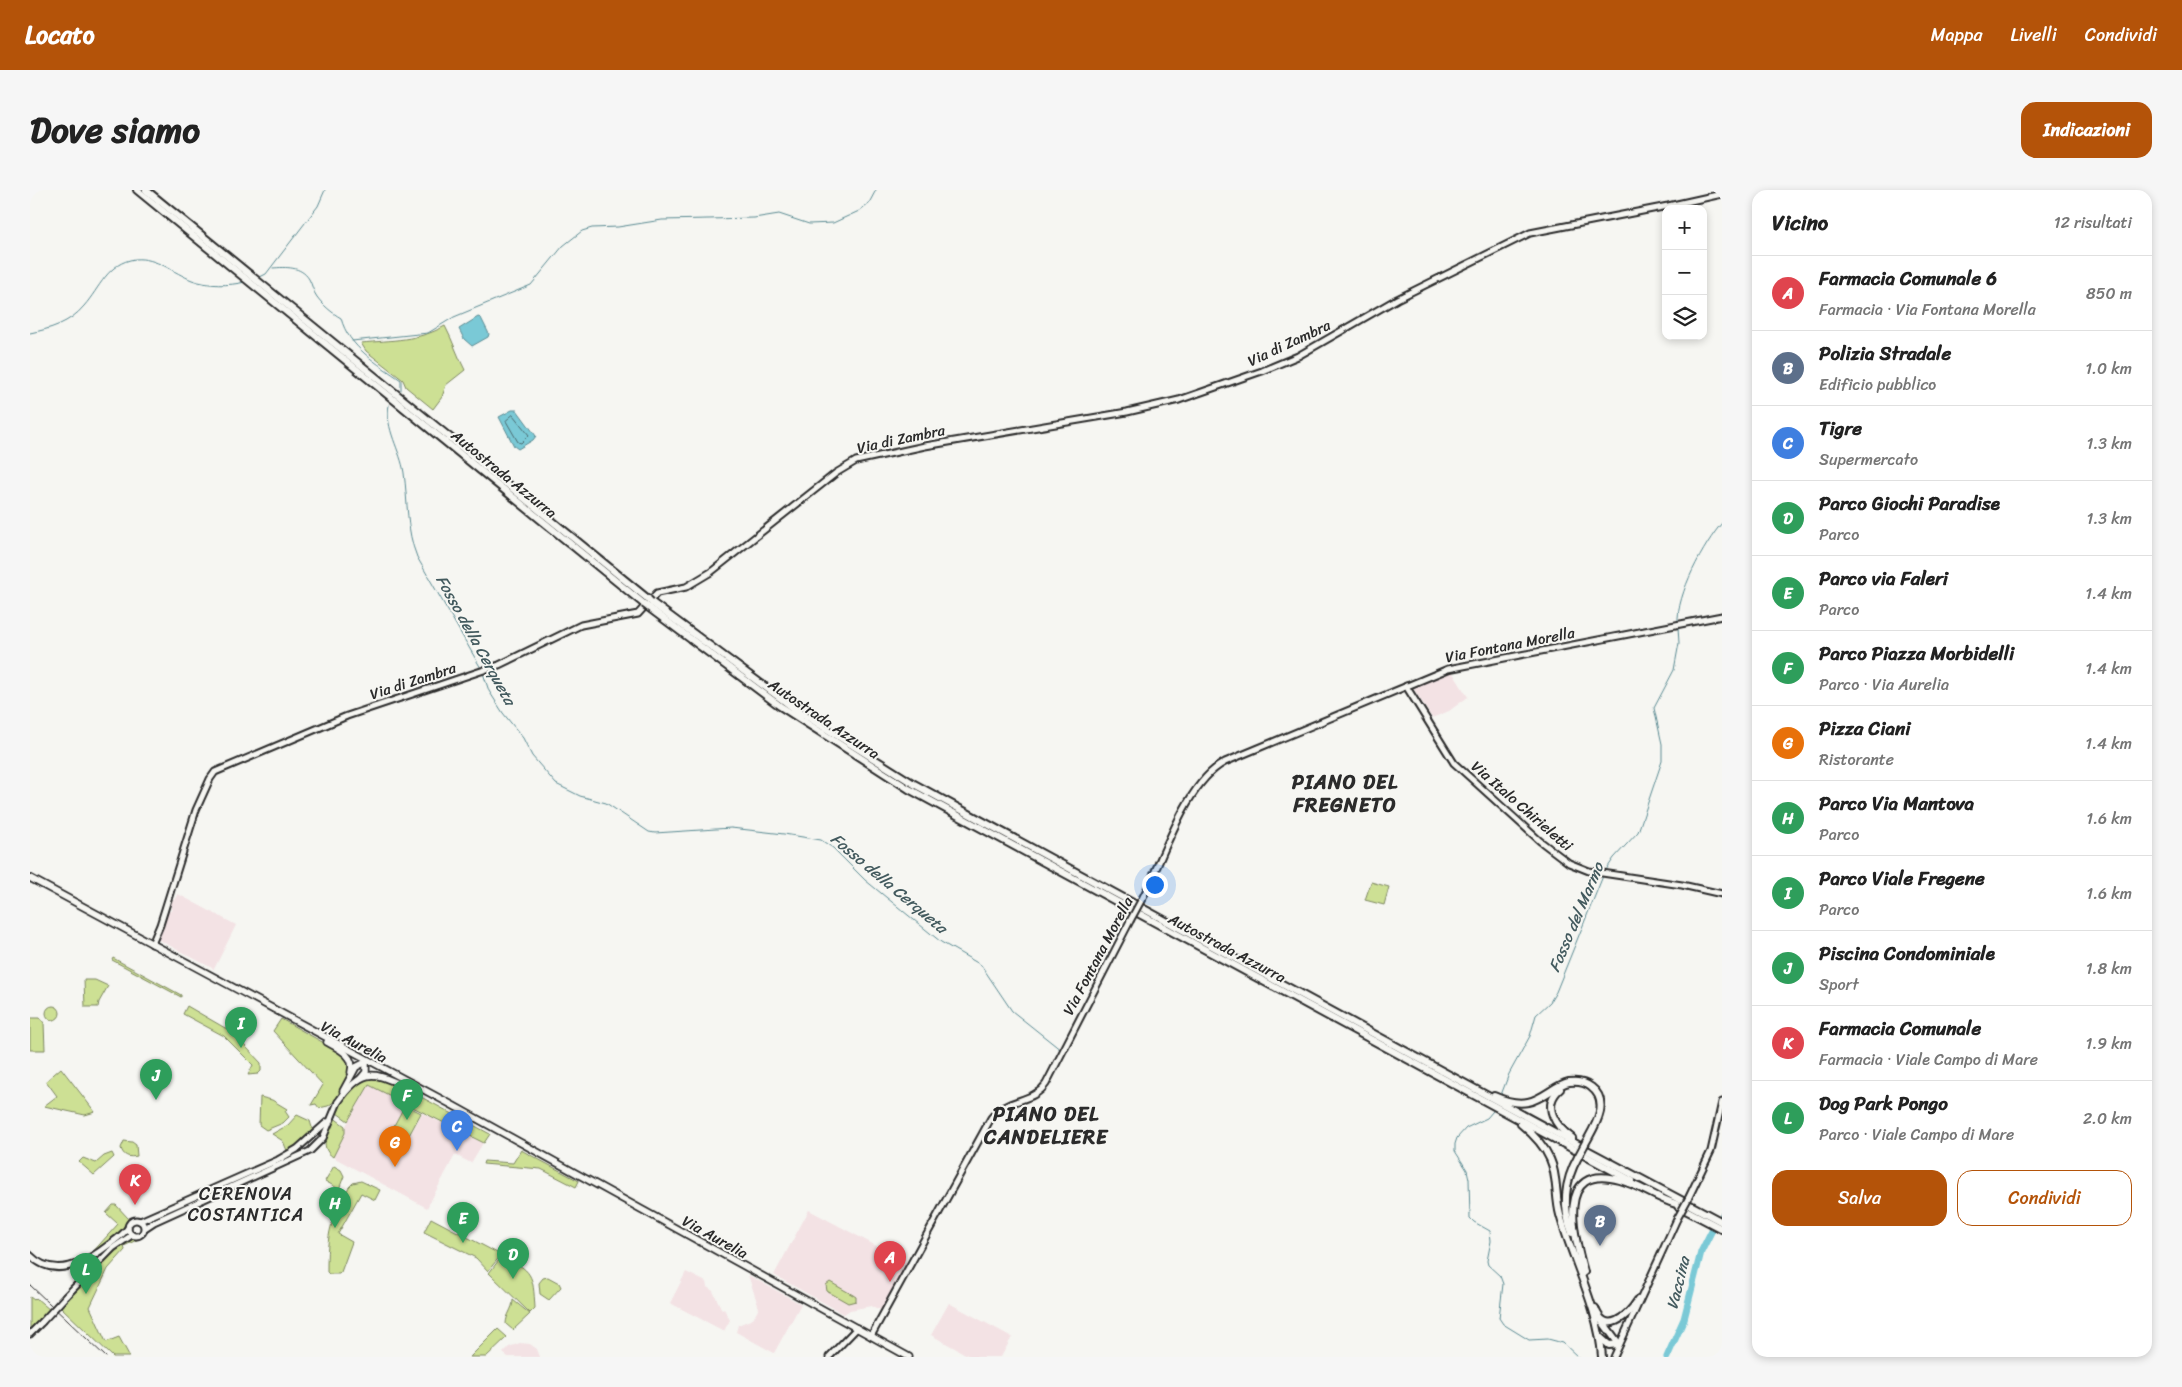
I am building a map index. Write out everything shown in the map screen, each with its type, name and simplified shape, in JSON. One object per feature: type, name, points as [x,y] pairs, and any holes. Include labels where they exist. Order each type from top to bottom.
[{"type":"highway","name":"Autostrada Azzurra","points":[[137,190],[244,278],[258,285],[648,603],[784,701],[914,784],[1451,1080]]},
{"type":"highway","name":"Autostrada Azzurra","points":[[146,190],[252,276],[258,285]]},
{"type":"highway","points":[[1451,1080],[1658,1188],[1721,1226]]},
{"type":"highway","points":[[1451,1080],[1464,1080],[1497,1104],[1529,1131],[1548,1154],[1554,1172],[1559,1210],[1600,1338],[1602,1357]]},
{"type":"highway","points":[[1497,1104],[1529,1102],[1568,1082],[1588,1085],[1598,1094],[1601,1109],[1598,1120],[1568,1175],[1564,1191],[1568,1238]]},
{"type":"highway","points":[[1600,1338],[1609,1345],[1619,1344],[1597,1313],[1566,1215],[1565,1197],[1569,1178],[1582,1148],[1598,1114],[1598,1100],[1588,1087],[1577,1083],[1567,1085],[1554,1094],[1551,1105],[1552,1114],[1560,1128],[1582,1148],[1676,1204]]},
{"type":"highway","points":[[1576,1244],[1573,1201],[1580,1187],[1590,1180],[1606,1178],[1621,1180],[1711,1220]]},
{"type":"highway","points":[[1597,1313],[1605,1320],[1617,1321],[1627,1315],[1638,1300]]},
{"type":"main road","name":"Via Aurelia","points":[[30,878],[308,1027],[508,1138]]},
{"type":"main road","name":"Via Aurelia","points":[[243,993],[323,1039],[909,1357]]},
{"type":"main road","points":[[308,1027],[366,1062],[438,1098]]},
{"type":"main road","points":[[323,1039],[348,1056],[352,1065],[351,1074]]},
{"type":"main road","points":[[338,1102],[351,1074],[359,1064],[366,1062]]},
{"type":"main road","points":[[338,1102],[352,1084],[366,1072],[366,1062]]},
{"type":"main road","points":[[361,1078],[373,1075],[384,1076],[419,1091]]},
{"type":"street","name":"Via di Zambra","points":[[152,944],[160,925],[196,810],[215,772],[348,716],[483,671],[580,625],[638,614],[657,593],[681,589],[693,584],[738,552],[845,467],[860,459],[925,446],[1127,412],[1179,400],[1262,371],[1298,356],[1397,299],[1530,233],[1722,194]]},
{"type":"street","name":"Via Fontana Morella","points":[[871,1336],[992,1116],[1006,1104],[1037,1094],[1047,1082],[1159,866],[1176,825],[1202,781],[1214,769],[1225,762],[1406,686],[1463,665],[1722,616]]},
{"type":"street","name":"Via Italo Chirieletti","points":[[1406,686],[1458,767],[1551,850],[1576,867],[1597,873],[1682,885],[1722,894]]},
{"type":"street","points":[[30,1334],[113,1248],[132,1235],[140,1236],[145,1228],[162,1218],[310,1152],[323,1138],[338,1102]]},
{"type":"street","points":[[1614,1357],[1638,1300],[1710,1153],[1722,1102]]},
{"type":"street","points":[[30,1255],[37,1262],[47,1266],[59,1268],[76,1265],[93,1257],[123,1234],[132,1222],[140,1221],[286,1156],[303,1144],[330,1118]]},
{"type":"street","points":[[140,1221],[145,1228]]},
{"type":"street","points":[[128,1228],[132,1235]]},
{"type":"street","points":[[829,1357],[857,1328]]},
{"type":"shaded area","points":[[1451,670],[1468,697],[1449,711],[1432,718],[1412,686]]},
{"type":"shaded area","points":[[178,894],[236,925],[214,969],[157,939],[164,918],[167,917],[165,913],[171,911],[172,907],[168,902],[174,900]]},
{"type":"shaded area","points":[[369,1085],[405,1104],[390,1133],[393,1142],[398,1144],[406,1142],[422,1113],[483,1143],[471,1163],[455,1155],[427,1208],[333,1157],[345,1133],[344,1129]]},
{"type":"shaded area","points":[[809,1210],[910,1264],[884,1311],[871,1306],[850,1310],[844,1314],[774,1275]]},
{"type":"shaded area","points":[[686,1272],[706,1282],[707,1287],[713,1291],[722,1310],[724,1309],[730,1320],[724,1331],[670,1303]]},
{"type":"shaded area","points":[[748,1275],[801,1304],[774,1353],[736,1332],[738,1325],[753,1319],[759,1308]]},
{"type":"shaded area","points":[[949,1303],[1012,1337],[1001,1357],[971,1357],[931,1335]]},
{"type":"shaded area","points":[[520,1343],[530,1344],[537,1349],[540,1357],[508,1357],[503,1353],[509,1347]]},
{"type":"green space","points":[[445,326],[465,370],[446,385],[442,397],[433,409],[406,387],[403,380],[366,351],[361,343],[425,335]]},
{"type":"green space","points":[[1371,882],[1389,887],[1384,905],[1365,900]]},
{"type":"green space","points":[[113,958],[181,995],[181,997],[112,960]]},
{"type":"green space","points":[[84,980],[95,980],[108,986],[98,1007],[85,1007]]},
{"type":"green space","points":[[50,1006],[56,1006],[60,1013],[56,1020],[50,1020],[46,1016],[46,1010]]},
{"type":"green space","points":[[187,1006],[232,1032],[261,1063],[261,1071],[258,1074],[248,1075],[253,1065],[224,1036],[183,1014]]},
{"type":"green space","points":[[30,1018],[40,1018],[44,1023],[45,1050],[30,1050]]},
{"type":"green space","points":[[281,1019],[348,1058],[351,1069],[335,1101],[328,1106],[319,1108],[316,1104],[311,1105],[323,1085],[273,1031]]},
{"type":"green space","points":[[61,1068],[95,1112],[85,1115],[44,1106],[57,1096],[46,1081]]},
{"type":"green space","points":[[371,1077],[395,1083],[490,1134],[484,1143],[369,1085],[348,1121],[337,1113],[343,1100],[353,1087]]},
{"type":"green space","points":[[260,1097],[272,1100],[287,1109],[285,1111],[289,1117],[283,1123],[266,1130],[259,1125]]},
{"type":"green space","points":[[405,1105],[421,1113],[406,1141],[397,1143],[390,1137],[390,1133]]},
{"type":"green space","points":[[297,1115],[310,1121],[313,1131],[288,1153],[283,1141],[272,1134],[288,1125]]},
{"type":"green space","points":[[333,1117],[345,1126],[345,1133],[333,1157],[328,1153],[325,1143]]},
{"type":"green space","points":[[124,1141],[132,1142],[136,1145],[137,1156],[131,1157],[123,1153],[121,1148]]},
{"type":"green space","points":[[521,1150],[579,1181],[576,1187],[541,1169],[483,1164],[484,1161],[513,1163]]},
{"type":"green space","points":[[112,1153],[114,1157],[94,1175],[79,1162],[83,1158],[96,1163],[104,1156]]},
{"type":"green space","points":[[334,1166],[341,1170],[344,1176],[339,1189],[325,1181]]},
{"type":"green space","points":[[361,1181],[380,1190],[375,1200],[361,1193],[338,1234],[352,1242],[341,1272],[339,1274],[329,1274],[327,1272],[328,1247],[334,1218],[349,1187],[353,1183]]},
{"type":"green space","points":[[113,1205],[116,1205],[128,1218],[125,1230],[90,1255],[118,1224],[106,1213]]},
{"type":"green space","points":[[431,1218],[501,1255],[488,1271],[476,1258],[424,1232]]},
{"type":"green space","points":[[129,1239],[139,1239],[124,1246],[125,1250],[108,1269],[90,1307],[106,1342],[119,1337],[130,1357],[113,1357],[61,1307],[114,1250]]},
{"type":"green space","points":[[502,1256],[526,1270],[532,1281],[535,1308],[530,1313],[489,1273]]},
{"type":"green space","points":[[548,1277],[559,1283],[561,1287],[549,1300],[540,1294],[539,1283],[543,1278]]},
{"type":"green space","points":[[830,1282],[856,1297],[856,1301],[848,1303],[827,1291],[826,1285]]},
{"type":"green space","points":[[30,1297],[34,1300],[36,1298],[50,1310],[30,1331]]},
{"type":"green space","points":[[513,1300],[530,1314],[513,1330],[506,1324]]},
{"type":"green space","points":[[498,1329],[507,1337],[486,1357],[470,1357]]},
{"type":"water","points":[[478,317],[481,318],[489,334],[488,337],[472,346],[464,339],[459,329]]},
{"type":"water","points":[[512,410],[517,410],[536,436],[518,449],[514,446],[499,417]]},
{"type":"waterway","points":[[30,194],[32,190]]},
{"type":"waterway","points":[[258,278],[266,274],[318,206],[325,190]]},
{"type":"waterway","points":[[352,341],[428,333],[454,317],[531,285],[563,246],[582,231],[592,228],[618,227],[662,220],[754,218],[779,214],[809,224],[833,223],[859,211],[869,203],[876,190]]},
{"type":"waterway","points":[[30,333],[52,327],[72,317],[90,299],[105,277],[125,261],[135,259],[150,260],[192,280],[205,283],[225,285],[245,282]]},
{"type":"waterway","name":"Fosso della Cerqueta","points":[[273,268],[293,268],[306,275],[314,293],[328,309],[341,318],[350,338],[357,346],[401,380],[401,390]]},
{"type":"waterway","name":"Fosso della Cerqueta","points":[[389,405],[389,422],[404,473],[413,547],[482,670]]},
{"type":"waterway","name":"Fosso del Marmo","points":[[1678,623],[1682,599],[1692,570],[1722,523]]},
{"type":"waterway","name":"Fosso del Marmo","points":[[1606,870],[1614,858],[1638,832],[1662,761],[1662,744],[1654,708],[1674,670],[1679,643],[1678,627]]},
{"type":"waterway","name":"Fosso della Cerqueta","points":[[483,673],[489,691],[503,713],[523,738],[532,756],[556,784],[580,796],[606,803],[649,832],[731,828],[821,840],[833,848],[865,880],[941,942],[981,965],[1012,1011],[1061,1050]]},
{"type":"waterway","name":"Fosso del Marmo","points":[[1501,1095],[1509,1074],[1530,1036],[1536,1015],[1550,1002],[1556,992],[1603,876]]},
{"type":"waterway","name":"Fosso del Marmo","points":[[1493,1111],[1487,1118],[1466,1128],[1457,1138],[1455,1151],[1467,1170],[1470,1218],[1490,1231],[1491,1241],[1487,1261],[1488,1265],[1500,1276],[1503,1284],[1499,1318],[1503,1324],[1529,1340],[1548,1339],[1563,1343],[1578,1357]]},
{"type":"waterway","points":[[1719,1216],[1722,1210]]},
{"type":"waterway","name":"Vaccina","points":[[1667,1357],[1684,1319],[1701,1252],[1717,1220]]},
{"type":"railway","points":[[30,1285],[106,1357]]},
{"type":"place","name":"Parco Viale Fregene","points":[[241,1048]]},
{"type":"place","name":"Piscina Condominiale","points":[[156,1100]]},
{"type":"place","name":"Parco Piazza Morbidelli","points":[[407,1120]]},
{"type":"place","name":"Tigre","points":[[457,1151]]},
{"type":"place","name":"Pizza Ciani","points":[[395,1167]]},
{"type":"place","name":"Farmacia Comunale","points":[[135,1205]]},
{"type":"place","name":"Parco Via Mantova","points":[[335,1228]]},
{"type":"place","name":"Parco via Faleri","points":[[463,1243]]},
{"type":"place","name":"Polizia Stradale","points":[[1600,1246]]},
{"type":"place","name":"Parco Giochi Paradise","points":[[513,1279]]},
{"type":"place","name":"Farmacia Comunale 6","points":[[890,1282]]},
{"type":"place","name":"Dog Park Pongo","points":[[86,1294]]},
{"type":"district","name":"PIANO DEL FREGNETO","points":[[1345,794]]},
{"type":"district","name":"PIANO DEL CANDELIERE","points":[[1046,1126]]},
{"type":"district","name":"CERENOVA COSTANTICA","points":[[246,1204]]}]
